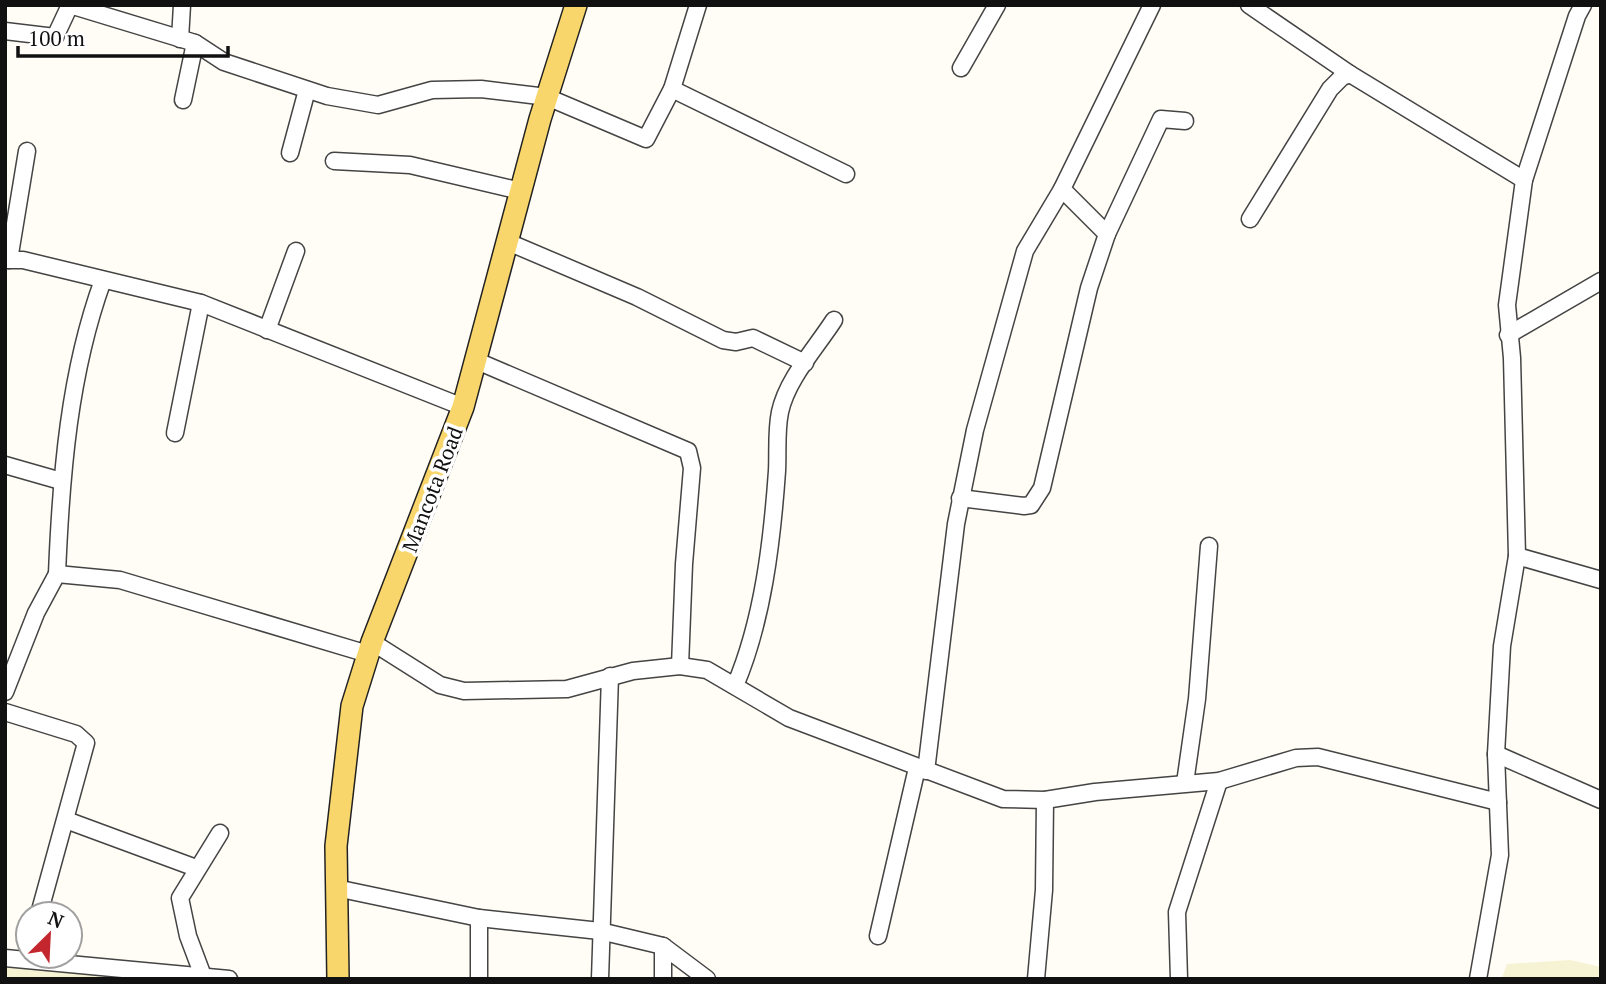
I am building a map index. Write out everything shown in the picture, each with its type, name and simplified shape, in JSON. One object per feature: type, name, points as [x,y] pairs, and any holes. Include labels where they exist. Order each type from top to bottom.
[{"type":"main road","name":"Mancota Road","points":[[338,979],[336,846],[352,706],[370,648],[463,407],[547,97],[576,5]]},
{"type":"street","points":[[5,31],[55,37],[70,5],[187,41],[224,62],[307,90],[378,105],[432,90],[481,89],[547,97],[646,139],[672,89],[698,5]]},
{"type":"street","points":[[182,5],[187,41],[183,100]]},
{"type":"street","points":[[961,68],[998,5]]},
{"type":"street","points":[[878,936],[921,769],[960,498],[975,430],[1016,278],[1025,251],[1062,189],[1152,5]]},
{"type":"street","points":[[1249,5],[1350,74],[1524,180]]},
{"type":"street","points":[[1478,979],[1500,855],[1496,754],[1502,646],[1517,556],[1512,358],[1507,305],[1524,180],[1577,16],[1583,5]]},
{"type":"street","points":[[1251,219],[1330,89],[1342,77],[1350,74]]},
{"type":"street","points":[[672,89],[846,174]]},
{"type":"street","points":[[290,153],[307,90]]},
{"type":"street","points":[[960,498],[1024,506],[1031,505],[1037,498],[1089,288],[1107,234],[1160,119],[1185,121]]},
{"type":"street","points":[[27,151],[7,260],[201,303],[463,407]]},
{"type":"street","points":[[334,161],[410,165],[521,191]]},
{"type":"street","points":[[1062,189],[1107,234]]},
{"type":"street","points":[[508,242],[637,297],[723,340],[736,342],[753,338],[806,363]]},
{"type":"street","points":[[267,330],[296,251]]},
{"type":"street","points":[[5,692],[36,613],[57,574],[61,481],[87,324],[103,280]]},
{"type":"street","points":[[1508,335],[1601,281]]},
{"type":"street","points":[[175,433],[201,303]]},
{"type":"street","points":[[736,686],[750,648],[758,606],[777,471],[779,414],[788,390],[834,320]]},
{"type":"street","points":[[477,361],[688,451],[692,468],[684,564],[680,666]]},
{"type":"street","points":[[5,465],[61,481]]},
{"type":"street","points":[[1185,783],[1197,699],[1209,546]]},
{"type":"street","points":[[1517,556],[1601,580]]},
{"type":"street","points":[[57,574],[120,580],[370,648],[440,685],[464,691],[566,689],[586,686],[610,676],[680,666],[707,670],[789,718],[1003,799],[1045,800],[1219,781],[1296,758],[1318,757],[1498,802]]},
{"type":"street","points":[[600,979],[610,676]]},
{"type":"street","points":[[5,712],[76,734],[86,743],[43,900]]},
{"type":"street","points":[[1496,754],[1601,800]]},
{"type":"street","points":[[1180,979],[1177,912],[1219,781]]},
{"type":"street","points":[[1036,979],[1044,890],[1045,800]]},
{"type":"street","points":[[66,820],[196,868]]},
{"type":"street","points":[[203,976],[180,904],[181,892],[220,833]]},
{"type":"street","points":[[337,888],[479,918],[600,931],[663,946],[706,979]]},
{"type":"street","points":[[479,918],[479,979]]},
{"type":"street","points":[[663,946],[663,979]]},
{"type":"street","points":[[84,964],[229,979]]},
{"type":"shaded area","points":[[1570,960],[1601,967],[1601,979],[1502,978],[1507,964]]},
{"type":"shaded area","points":[[5,963],[14,964],[14,970],[63,970],[138,979],[5,979]]}]
